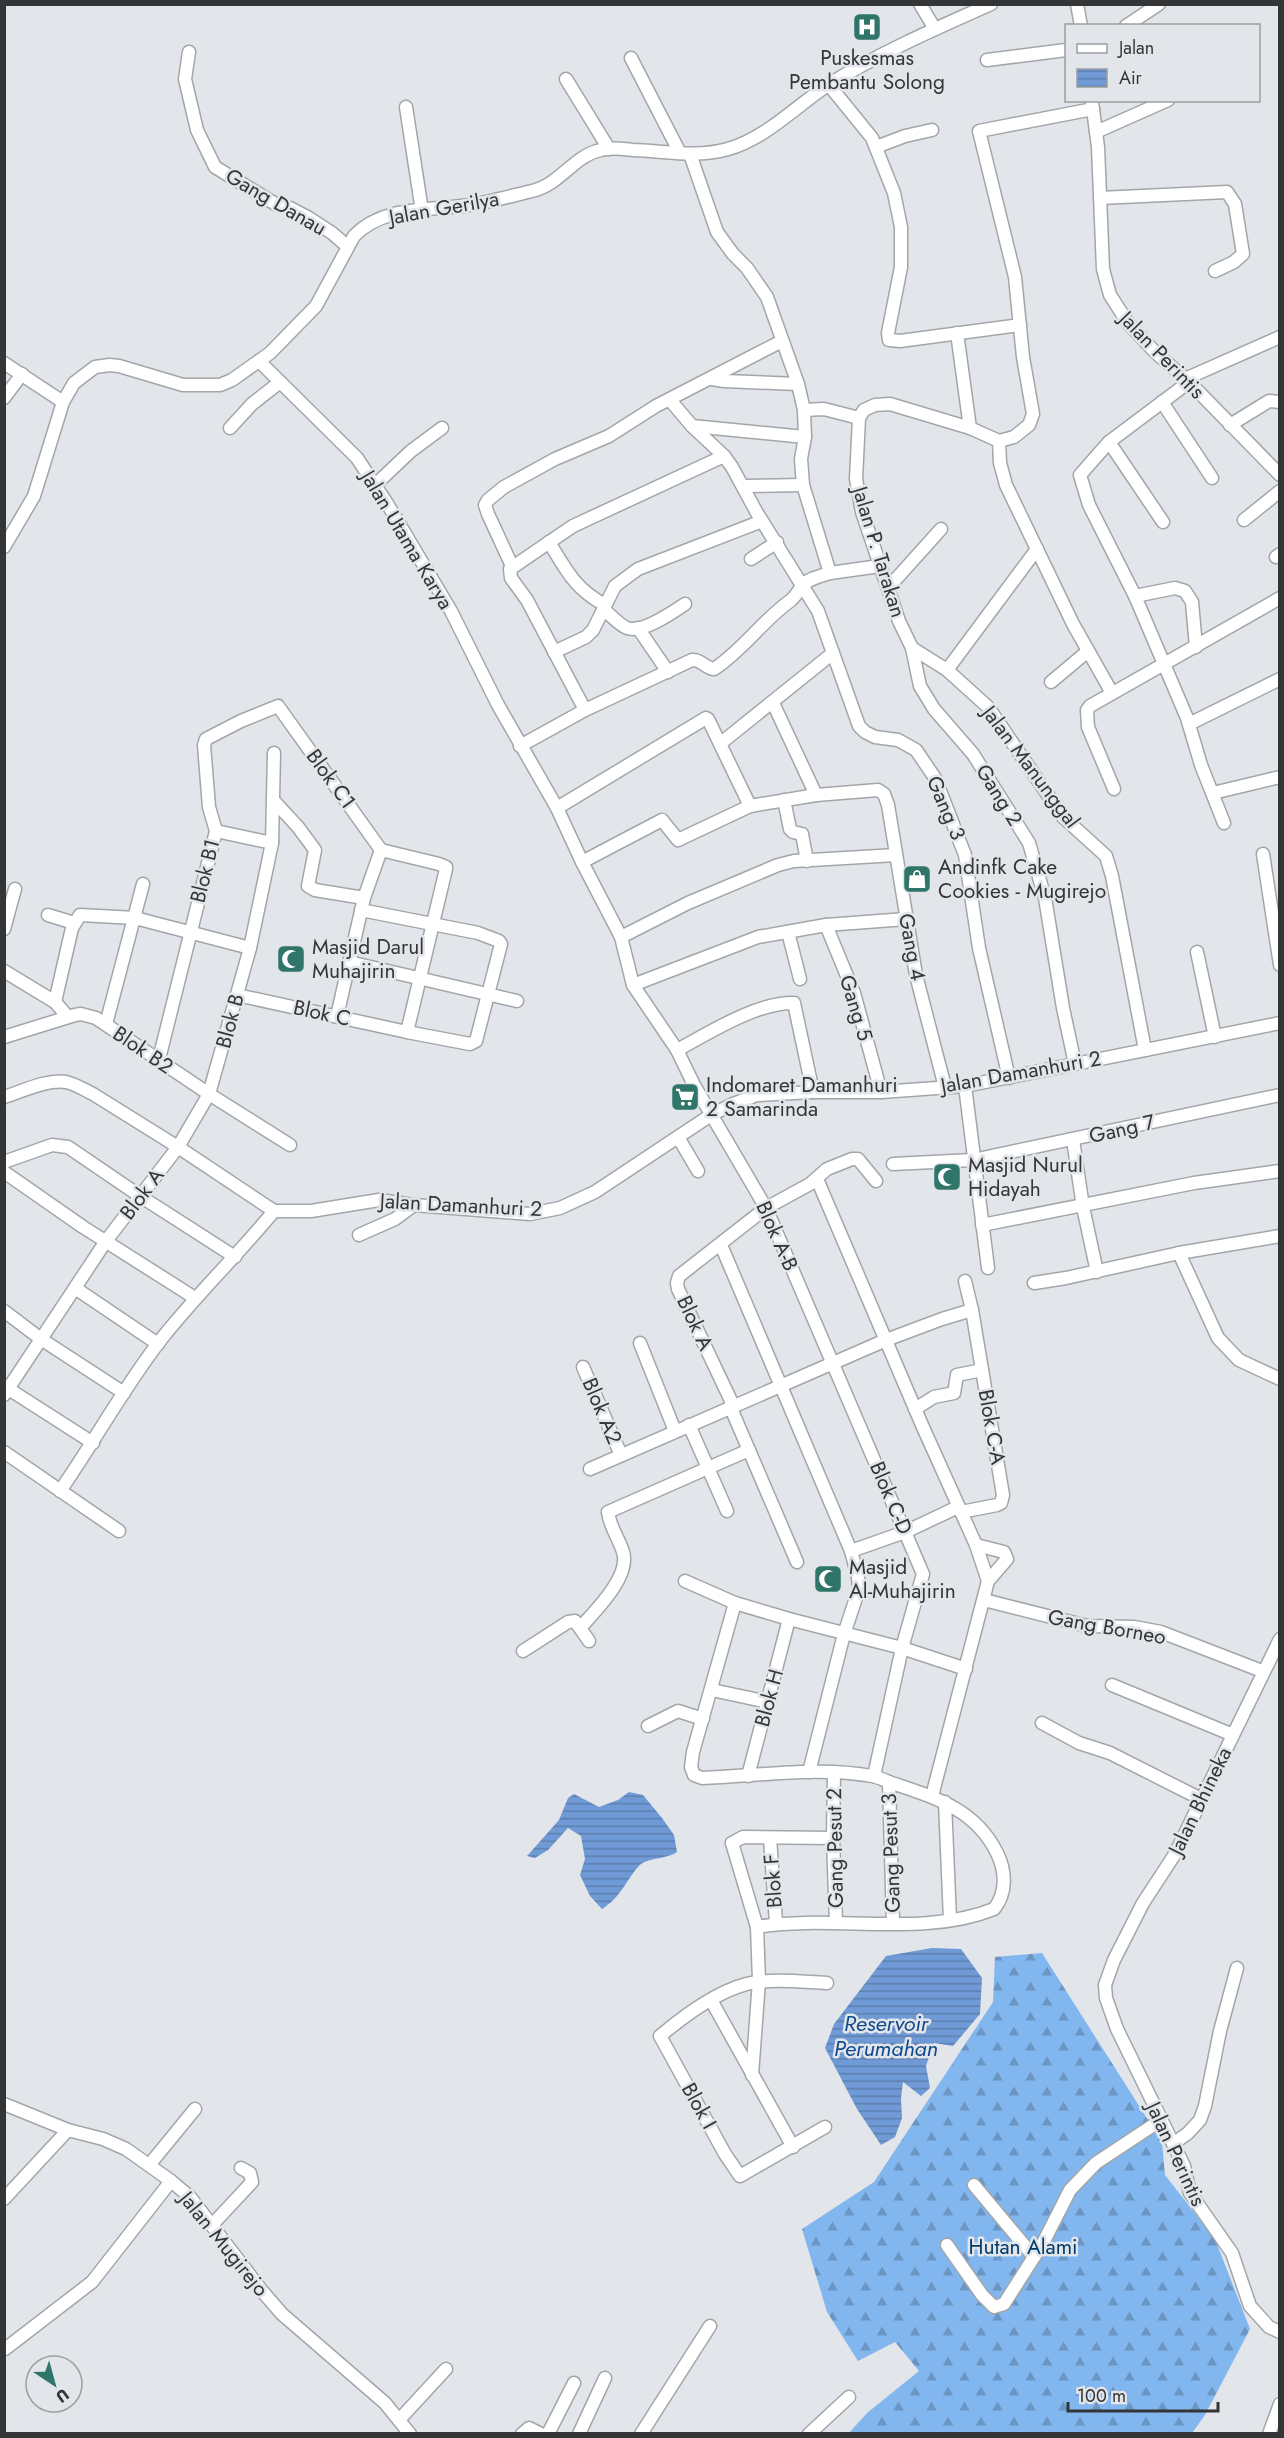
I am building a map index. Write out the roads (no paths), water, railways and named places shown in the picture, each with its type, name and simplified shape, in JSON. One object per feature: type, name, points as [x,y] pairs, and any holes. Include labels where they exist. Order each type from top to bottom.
[{"type":"street","points":[[920,4],[935,29]]},
{"type":"street","name":"Jalan Gerilya","points":[[4,547],[34,496],[63,402],[74,383],[95,368],[119,366],[183,385],[212,385],[232,380],[270,353],[316,306],[347,246],[361,228],[377,220],[393,213],[471,205],[536,190],[552,183],[592,152],[609,148],[685,154],[720,151],[747,142],[829,85],[935,29],[991,4]]},
{"type":"street","points":[[1077,4],[1081,24]]},
{"type":"street","points":[[1129,24],[1160,4]]},
{"type":"street","points":[[987,60],[1065,50]]},
{"type":"street","name":"Gang Danau","points":[[189,52],[185,79],[196,130],[215,167],[277,205],[290,208],[309,218],[332,232],[347,246]]},
{"type":"street","points":[[631,58],[685,154],[717,232],[747,268],[767,297],[798,384],[804,410],[805,436],[801,459],[803,485],[830,573]]},
{"type":"street","points":[[566,79],[609,148]]},
{"type":"street","points":[[829,85],[872,138],[894,193],[901,227],[901,267],[888,333],[891,341],[1020,325]]},
{"type":"street","points":[[1096,132],[1164,102]]},
{"type":"street","points":[[804,410],[824,409],[858,418],[864,410],[883,403],[970,428],[999,441],[1020,434],[1029,425],[1033,414],[1023,357],[1014,277],[979,131],[1093,105]]},
{"type":"street","name":"Jalan Perintis","points":[[1093,105],[1103,268],[1110,295],[1128,323],[1280,475]]},
{"type":"street","points":[[406,107],[422,211]]},
{"type":"street","points":[[876,147],[905,136],[932,130]]},
{"type":"street","points":[[1100,198],[1227,192],[1235,204],[1243,254],[1234,262],[1215,271]]},
{"type":"street","points":[[957,333],[970,428]]},
{"type":"street","points":[[1224,823],[1201,765],[1189,724],[1165,665],[1136,596],[1101,531],[1080,475],[1109,442],[1187,381],[1280,337]]},
{"type":"street","points":[[512,566],[488,514],[485,505],[488,500],[504,488],[555,459],[609,436],[670,400],[782,341]]},
{"type":"street","name":"Jalan Utama Karya","points":[[259,361],[357,458],[451,611],[520,746],[557,808],[621,937],[633,985]]},
{"type":"street","points":[[4,363],[63,402]]},
{"type":"street","points":[[4,398],[22,374]]},
{"type":"street","points":[[712,379],[798,384]]},
{"type":"street","points":[[230,428],[252,404],[280,382]]},
{"type":"street","name":"Gang 3","points":[[670,400],[692,426],[724,456],[762,521],[803,584],[818,611],[860,726],[875,737],[898,740],[916,750],[935,778],[965,855],[979,948],[1009,1078]]},
{"type":"street","points":[[1230,425],[1269,401],[1280,402]]},
{"type":"street","points":[[1162,402],[1212,478]]},
{"type":"street","name":"Jalan P. Tarakan","points":[[858,418],[856,479],[862,512],[888,588],[912,648]]},
{"type":"street","points":[[692,426],[805,436]]},
{"type":"street","points":[[375,485],[411,451],[441,428]]},
{"type":"street","points":[[999,441],[1000,463],[1006,486],[1088,651],[1112,693]]},
{"type":"street","points":[[1109,442],[1162,522]]},
{"type":"street","points":[[585,710],[527,600],[511,578],[510,569],[573,526],[724,456]]},
{"type":"street","points":[[743,486],[803,485]]},
{"type":"street","points":[[1244,520],[1280,491]]},
{"type":"street","points":[[554,652],[586,637],[593,630],[615,585],[638,569],[762,521]]},
{"type":"street","points":[[888,588],[941,530]]},
{"type":"street","points":[[549,542],[575,584],[627,628],[638,628],[665,617],[685,604]]},
{"type":"street","points":[[751,559],[777,542]]},
{"type":"street","points":[[947,670],[1037,549]]},
{"type":"street","points":[[520,746],[585,710],[695,660],[714,669],[747,642],[774,612],[791,600],[803,584],[819,576],[880,566]]},
{"type":"street","points":[[1136,596],[1175,588],[1185,591],[1192,602],[1196,647]]},
{"type":"street","points":[[1114,789],[1086,716],[1086,710],[1280,598]]},
{"type":"street","points":[[638,628],[668,672]]},
{"type":"street","name":"Jalan Manunggal","points":[[912,648],[947,670],[988,707],[1063,817],[1106,856],[1111,870],[1145,1050]]},
{"type":"street","name":"Gang 2","points":[[912,648],[920,686],[934,710],[973,754],[1029,843],[1045,898],[1063,1008],[1075,1064]]},
{"type":"street","points":[[1051,682],[1088,651]]},
{"type":"street","points":[[721,742],[773,703],[833,653]]},
{"type":"street","points":[[1189,724],[1280,679]]},
{"type":"street","points":[[582,862],[662,820],[678,840],[750,806],[816,795],[773,703]]},
{"type":"street","name":"Blok C1","points":[[206,739],[278,706],[381,850]]},
{"type":"street","points":[[557,808],[706,718],[721,742],[750,806]]},
{"type":"street","name":"Blok B1","points":[[159,1059],[216,831],[209,807],[204,745],[206,739]]},
{"type":"street","points":[[55,1002],[74,923],[84,915],[135,918],[250,948],[272,843],[274,753]]},
{"type":"street","points":[[1214,793],[1280,777]]},
{"type":"street","name":"Gang 4","points":[[816,795],[878,790],[884,794],[888,805],[916,975],[945,1087]]},
{"type":"street","points":[[783,800],[790,830],[802,834],[807,861]]},
{"type":"street","points":[[273,801],[298,827],[315,850],[308,886],[310,888],[432,925],[478,933],[499,941],[501,944],[489,996]]},
{"type":"street","points":[[216,831],[272,843]]},
{"type":"street","points":[[337,1016],[363,904],[381,850],[446,867],[407,1032]]},
{"type":"street","points":[[1263,854],[1280,965]]},
{"type":"street","points":[[621,937],[688,903],[768,869],[794,861],[896,855]]},
{"type":"street","points":[[106,1024],[143,884]]},
{"type":"street","points":[[4,929],[15,889]]},
{"type":"street","points":[[48,915],[74,923]]},
{"type":"street","points":[[633,985],[740,942],[826,925],[906,919]]},
{"type":"street","name":"Gang 5","points":[[826,925],[854,993],[881,1092]]},
{"type":"street","points":[[788,932],[800,979]]},
{"type":"street","name":"Blok B","points":[[178,1147],[209,1094],[250,948]]},
{"type":"street","points":[[1197,952],[1215,1036]]},
{"type":"street","points":[[349,962],[517,1001]]},
{"type":"street","points":[[4,971],[55,1002],[71,1016]]},
{"type":"street","name":"Blok A-B","points":[[633,985],[677,1050],[711,1115],[766,1208],[832,1363]]},
{"type":"street","name":"Blok C","points":[[237,995],[407,1032],[473,1043],[478,1039],[489,996]]},
{"type":"street","points":[[677,1050],[727,1024],[769,1006],[794,1003],[813,1092]]},
{"type":"street","points":[[4,1037],[71,1016]]},
{"type":"street","name":"Blok B2","points":[[71,1016],[89,1016],[106,1024],[209,1094],[290,1145]]},
{"type":"street","name":"Jalan Damanhuri 2","points":[[274,1211],[311,1211],[378,1200],[513,1213],[543,1213],[595,1192],[711,1115],[757,1095],[881,1092],[964,1086],[1280,1023]]},
{"type":"street","points":[[4,1097],[37,1086],[66,1082],[93,1094],[274,1211],[235,1257],[195,1298],[158,1344],[60,1491]]},
{"type":"street","points":[[964,1086],[988,1268]]},
{"type":"street","name":"Gang 7","points":[[893,1164],[973,1160],[1280,1095]]},
{"type":"street","points":[[678,1137],[698,1171]]},
{"type":"street","points":[[1073,1140],[1083,1207],[1097,1272]]},
{"type":"street","points":[[4,1162],[52,1145],[68,1147],[235,1257]]},
{"type":"street","name":"Blok A","points":[[6,1390],[106,1241],[178,1147]]},
{"type":"street","name":"Blok A","points":[[731,1406],[677,1283],[682,1274],[766,1208],[817,1179],[827,1169],[852,1159],[858,1159],[876,1181]]},
{"type":"street","points":[[982,1226],[1194,1183],[1280,1171]]},
{"type":"street","points":[[4,1172],[106,1241]]},
{"type":"street","points":[[817,1179],[976,1545],[988,1581]]},
{"type":"street","points":[[359,1235],[395,1219],[414,1205]]},
{"type":"street","points":[[1034,1283],[1097,1272],[1179,1253],[1280,1236]]},
{"type":"street","name":"Blok A","points":[[106,1241],[195,1298]]},
{"type":"street","points":[[721,1245],[851,1551],[858,1577],[859,1589],[844,1634],[809,1772]]},
{"type":"street","points":[[1179,1253],[1218,1338],[1239,1360],[1280,1379]]},
{"type":"street","name":"Blok C-A","points":[[960,1510],[997,1505],[1003,1500],[1003,1488],[965,1281]]},
{"type":"street","points":[[75,1288],[158,1344]]},
{"type":"street","points":[[590,1469],[885,1340],[942,1318],[972,1310]]},
{"type":"street","points":[[4,1311],[41,1339],[124,1393]]},
{"type":"street","points":[[640,1343],[675,1431]]},
{"type":"street","name":"Blok C-D","points":[[832,1363],[923,1574],[902,1648],[874,1776]]},
{"type":"street","name":"Blok A2","points":[[583,1367],[621,1455]]},
{"type":"street","points":[[915,1409],[934,1397],[954,1393],[956,1377],[959,1374],[982,1370]]},
{"type":"street","points":[[6,1390],[93,1443]]},
{"type":"street","points":[[731,1406],[797,1562]]},
{"type":"street","points":[[689,1425],[727,1511]]},
{"type":"street","points":[[581,1628],[609,1596],[619,1578],[624,1554],[609,1524],[608,1512],[749,1450]]},
{"type":"street","points":[[4,1452],[119,1531]]},
{"type":"street","points":[[851,1551],[960,1510]]},
{"type":"street","points":[[932,1796],[988,1581],[1005,1563],[1007,1556],[999,1549],[976,1545]]},
{"type":"street","points":[[685,1581],[735,1603],[902,1648],[966,1669]]},
{"type":"street","name":"Gang Borneo","points":[[984,1599],[1088,1626],[1134,1627],[1161,1632],[1262,1671]]},
{"type":"street","points":[[735,1603],[691,1759],[694,1775],[702,1778],[809,1772],[874,1776],[945,1802],[973,1822],[984,1834],[1002,1862],[1004,1877],[1004,1892],[994,1909],[966,1919],[893,1923],[776,1923],[757,1927]]},
{"type":"street","name":"Blok H","points":[[748,1776],[789,1619]]},
{"type":"street","points":[[523,1651],[568,1622],[575,1622],[589,1641]]},
{"type":"street","name":"Jalan Bhineka","points":[[1114,1960],[1143,1903],[1175,1854],[1262,1671],[1280,1639]]},
{"type":"street","points":[[1112,1685],[1233,1735]]},
{"type":"street","points":[[712,1690],[768,1702]]},
{"type":"street","points":[[648,1726],[678,1711],[703,1719]]},
{"type":"street","points":[[1042,1723],[1079,1743],[1110,1753],[1201,1799]]},
{"type":"street","name":"Gang Pesut 2","points":[[834,1773],[833,1838],[836,1923]]},
{"type":"street","name":"Gang Pesut 3","points":[[889,1782],[893,1923]]},
{"type":"street","points":[[945,1802],[950,1920]]},
{"type":"street","points":[[752,2075],[759,1981],[757,1927],[732,1843],[739,1838],[833,1838]]},
{"type":"street","name":"Blok F","points":[[770,1838],[776,1923]]},
{"type":"street","name":"Jalan Perintis","points":[[1114,1960],[1106,1985],[1109,2010],[1184,2166],[1190,2193],[1233,2253],[1250,2306],[1269,2327],[1278,2328]]},
{"type":"street","points":[[1173,2144],[1200,2120],[1237,1968]]},
{"type":"street","name":"Blok I","points":[[825,2127],[794,2147],[740,2176],[661,2040],[662,2034],[711,2000],[738,1986],[759,1981],[827,1983]]},
{"type":"street","points":[[711,2000],[794,2147]]},
{"type":"street","name":"Jalan Mugirejo","points":[[4,2104],[68,2130],[103,2139],[126,2149],[171,2181],[190,2197],[282,2314],[378,2397],[410,2433]]},
{"type":"street","points":[[150,2164],[195,2109]]},
{"type":"street","points":[[947,2245],[982,2295],[994,2307],[1004,2304],[1034,2257],[1070,2190],[1096,2163],[1161,2121]]},
{"type":"street","points":[[4,2199],[68,2130]]},
{"type":"street","points":[[212,2225],[252,2182],[250,2173],[241,2168]]},
{"type":"street","points":[[5,2349],[92,2282],[171,2181]]},
{"type":"street","points":[[974,2185],[1034,2257]]},
{"type":"street","points":[[641,2433],[710,2326]]},
{"type":"street","points":[[399,2420],[446,2369]]},
{"type":"street","points":[[579,2433],[605,2378]]},
{"type":"street","points":[[548,2433],[574,2383]]},
{"type":"street","points":[[809,2433],[849,2397]]},
{"type":"street","points":[[1269,2433],[1280,2404]]},
{"type":"street","points":[[522,2433],[529,2428],[541,2433]]},
{"type":"water","points":[[629,1792],[643,1795],[662,1818],[674,1835],[677,1852],[641,1864],[618,1894],[602,1909],[590,1896],[580,1875],[585,1859],[581,1836],[568,1828],[548,1850],[535,1858],[527,1856],[559,1820],[568,1798],[574,1794],[599,1807],[618,1800]]},
{"type":"water","name":"Reservoir Perumahan","points":[[932,1948],[961,1949],[982,1978],[980,2014],[953,2046],[934,2043],[926,2066],[930,2088],[921,2096],[903,2082],[902,2118],[895,2137],[881,2145],[857,2109],[825,2048],[834,2024],[886,1956]]},
{"type":"place","name":"Puskesmas Pembantu Solong","points":[[867,27]]},
{"type":"place","name":"Andinfk Cake Cookies - Mugirejo","points":[[917,879]]},
{"type":"place","name":"Masjid Darul Muhajirin","points":[[291,959]]},
{"type":"place","name":"Indomaret Damanhuri 2 Samarinda","points":[[685,1097]]},
{"type":"place","name":"Masjid Nurul Hidayah","points":[[947,1177]]},
{"type":"place","name":"Masjid Al-Muhajirin","points":[[828,1579]]},
{"type":"park label","name":"Hutan Alami","points":[[1023,2247]]}]
